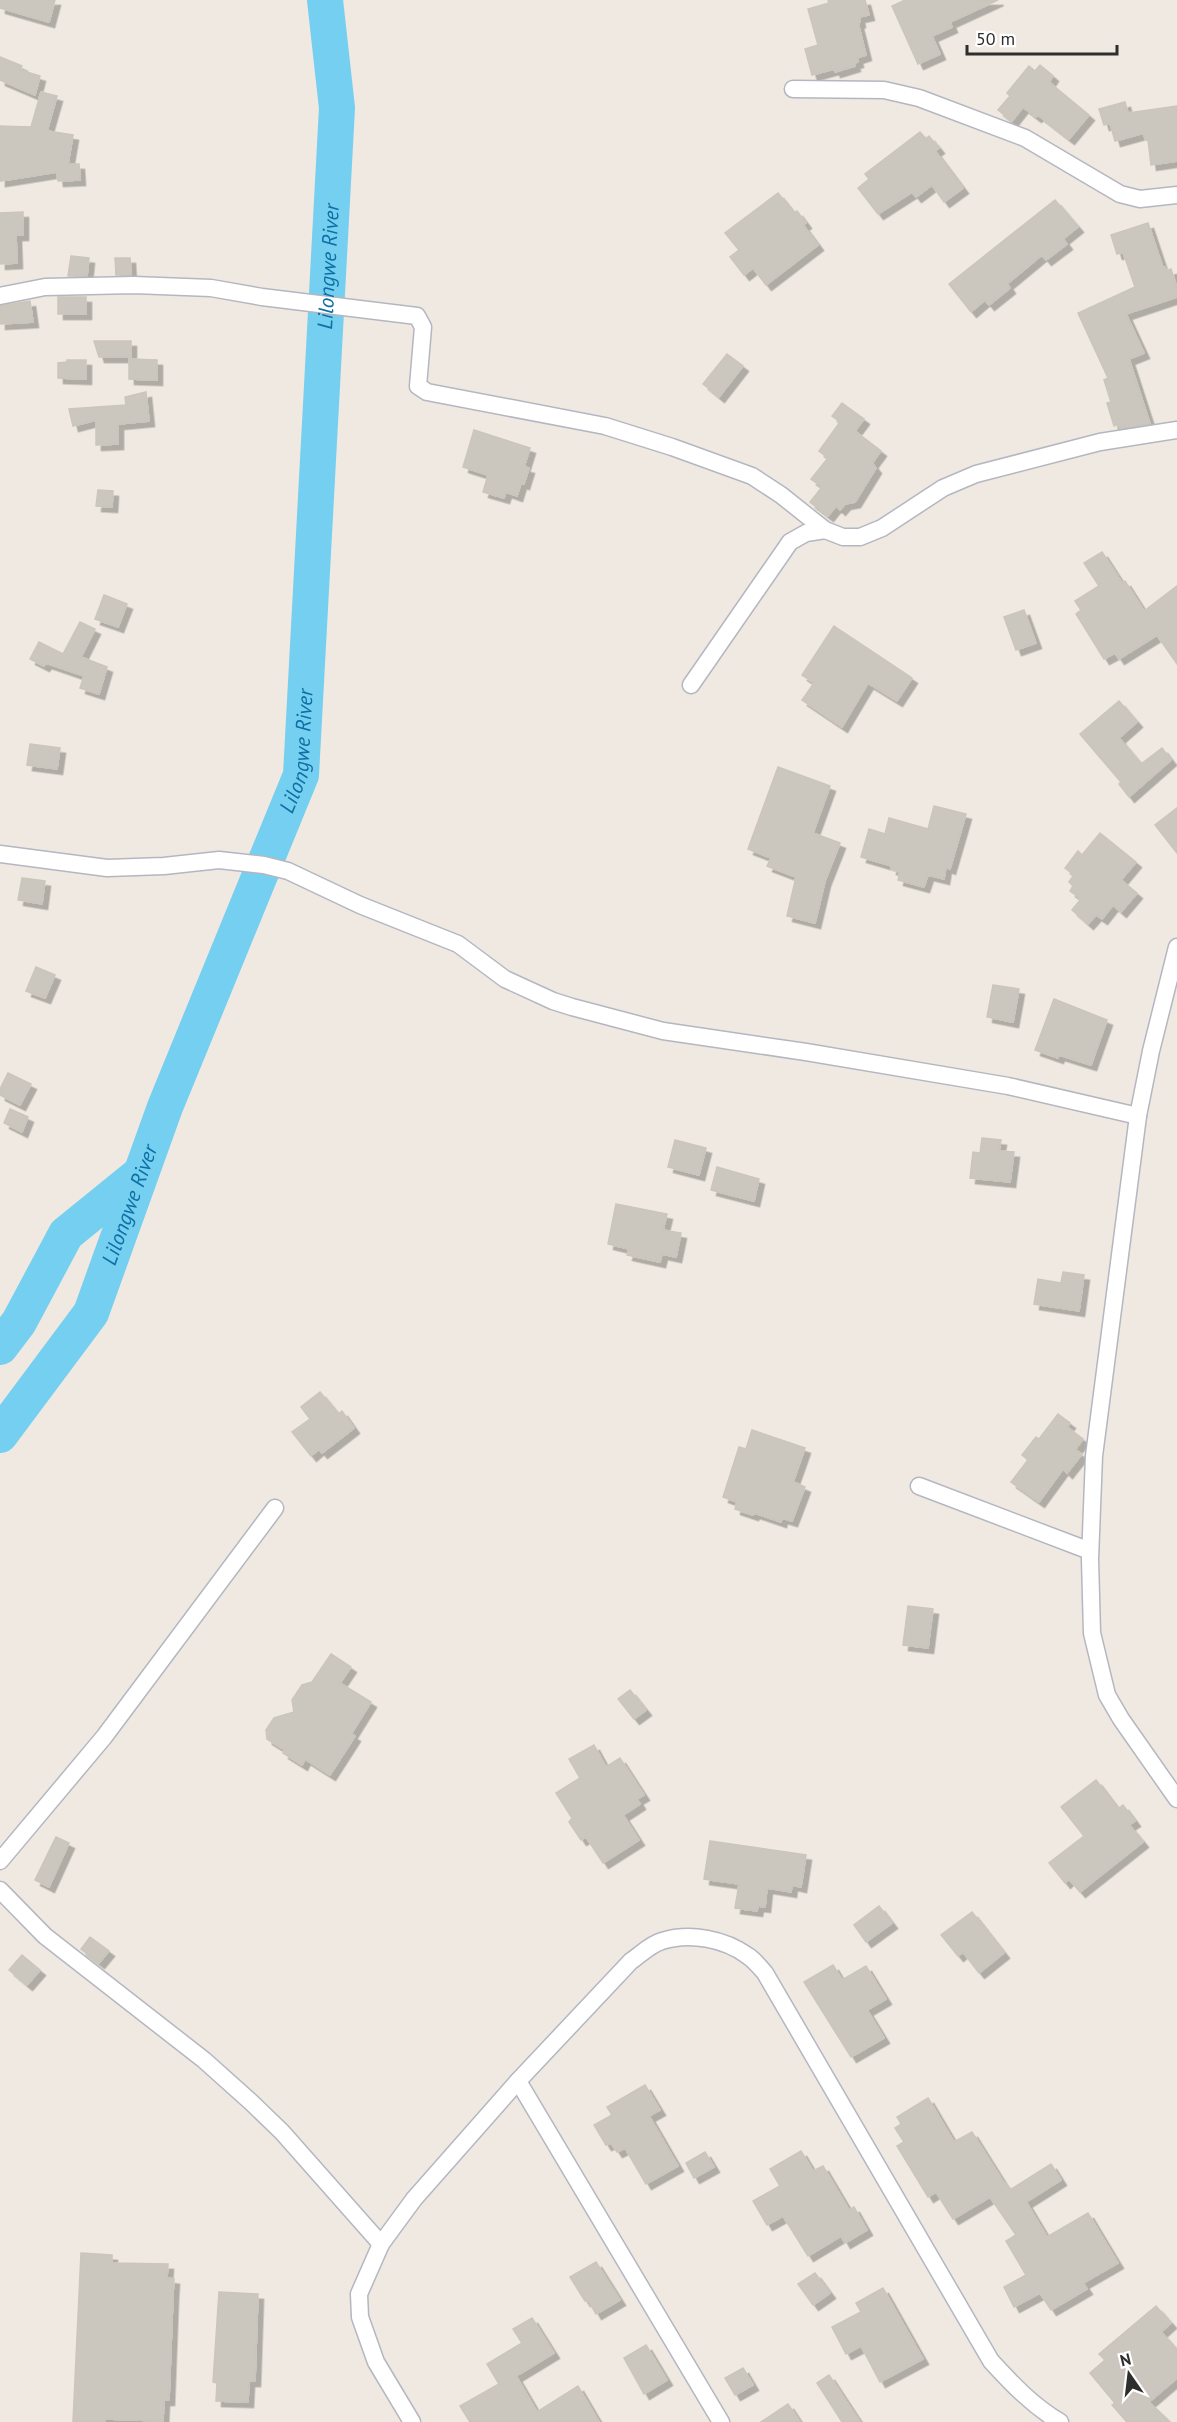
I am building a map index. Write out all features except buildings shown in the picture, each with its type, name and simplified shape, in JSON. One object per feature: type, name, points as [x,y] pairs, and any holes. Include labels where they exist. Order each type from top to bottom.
[{"type":"street","points":[[793,89],[884,90],[919,98],[1025,138],[1120,194],[1140,198],[1177,195]]},
{"type":"street","points":[[0,296],[45,287],[134,285],[211,288],[262,297],[417,316],[423,327],[418,386],[427,392],[604,426],[672,447],[752,476],[781,495],[825,531],[843,537],[860,537],[882,528],[943,488],[976,474],[1100,442],[1177,430]]},
{"type":"street","points":[[692,685],[790,542],[806,533],[825,531]]},
{"type":"street","points":[[0,854],[107,868],[164,866],[219,860],[264,865],[288,871],[360,905],[458,944],[505,979],[553,1001],[663,1031],[1008,1086],[1137,1116]]},
{"type":"street","points":[[1177,947],[1150,1051],[1137,1116],[1094,1456],[1090,1551],[1092,1633],[1107,1695],[1177,1799]]},
{"type":"street","points":[[919,1486],[1090,1551]]},
{"type":"street","points":[[0,1861],[104,1737],[275,1508]]},
{"type":"street","points":[[0,1890],[45,1936],[204,2060],[252,2103],[282,2132],[381,2244]]},
{"type":"street","points":[[412,2422],[376,2362],[360,2317],[359,2294],[381,2244],[414,2199],[518,2081],[631,1961],[662,1941],[682,1938],[706,1938],[726,1944],[749,1956],[765,1973],[991,2361],[1022,2394],[1060,2422]]},
{"type":"street","points":[[518,2081],[722,2422]]},
{"type":"waterway","name":"Lilongwe River","points":[[0,1435],[91,1313],[165,1107],[301,775],[337,108],[325,0]]},
{"type":"waterway","points":[[0,1347],[19,1322],[66,1234],[140,1174]]}]
